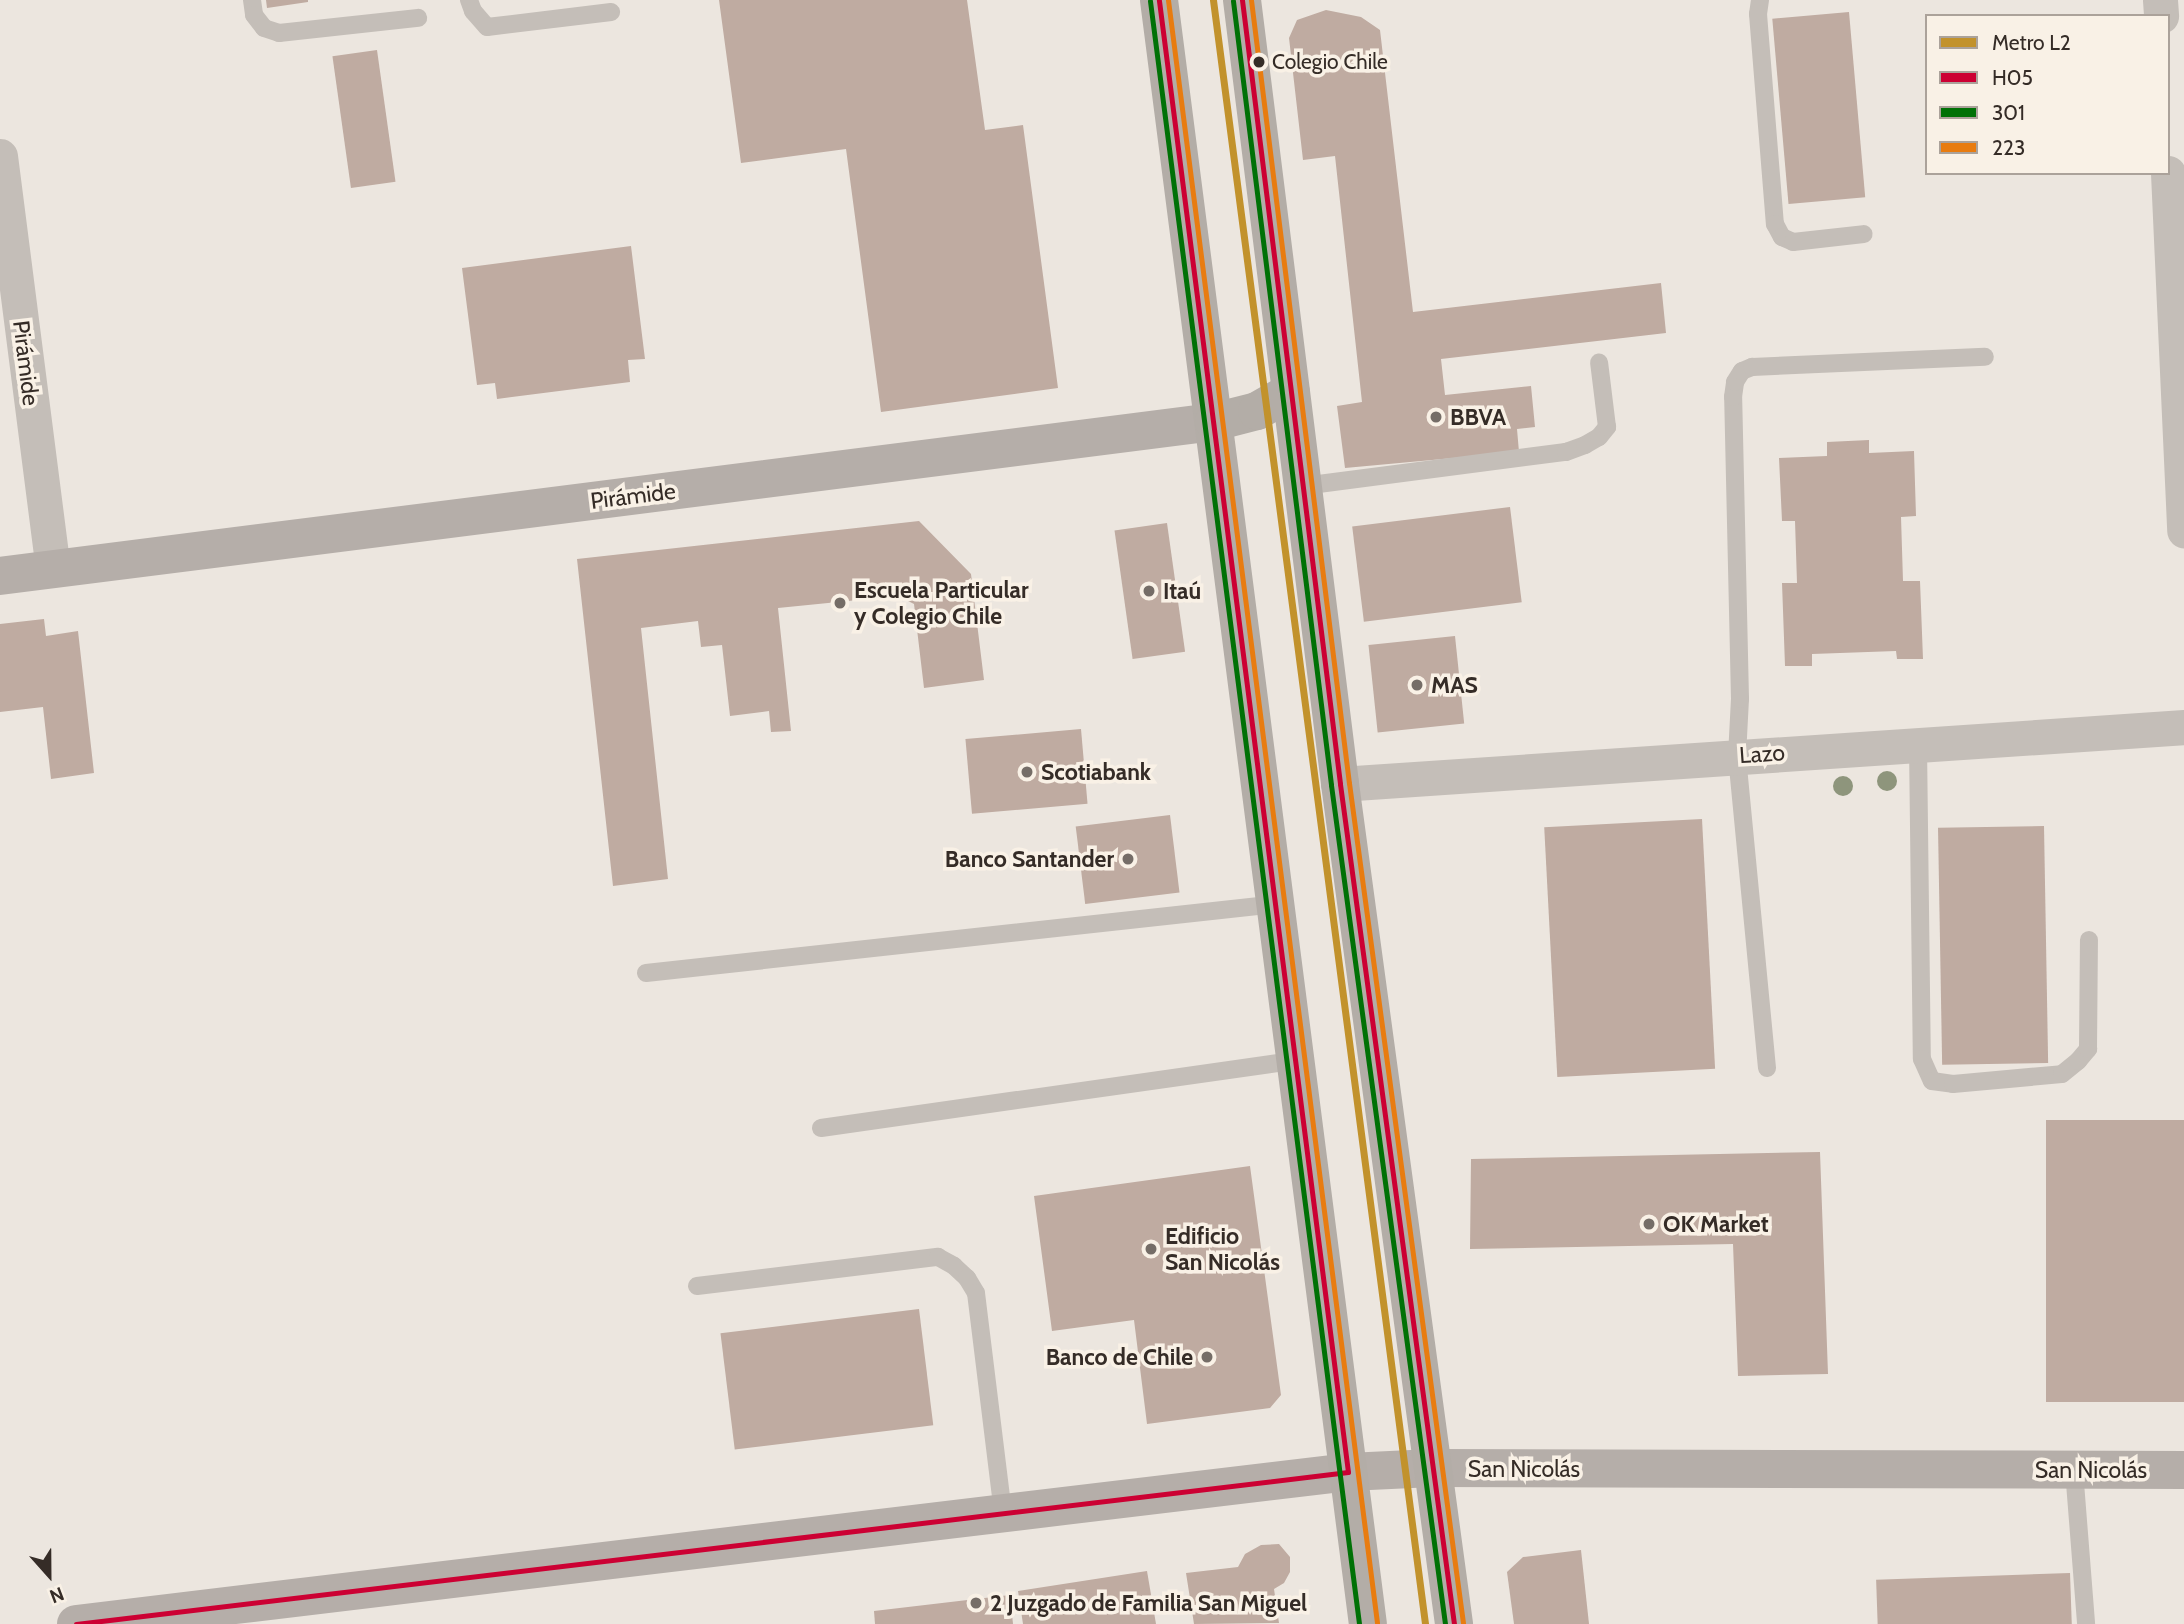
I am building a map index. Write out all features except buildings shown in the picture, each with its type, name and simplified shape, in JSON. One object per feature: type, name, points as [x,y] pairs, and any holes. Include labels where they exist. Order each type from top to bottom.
[{"type":"main road","points":[[1159,0],[1368,1624]]},
{"type":"main road","points":[[1242,0],[1340,784],[1454,1624]]},
{"type":"main road","points":[[1214,422],[1257,411],[1291,391]]},
{"type":"street","name":"Pirámide","points":[[0,156],[53,569]]},
{"type":"street","points":[[2168,175],[2184,531]]},
{"type":"street","name":"Pirámide","points":[[0,576],[1214,422]]},
{"type":"street","name":"Lazo","points":[[1340,784],[1737,755],[2184,727]]},
{"type":"street","name":"San Nicolás","points":[[76,1624],[125,1621],[1348,1472],[1433,1468],[2184,1470]]},
{"type":"lane","points":[[252,0],[254,15],[264,28],[279,33],[418,18]]},
{"type":"lane","points":[[469,0],[473,11],[487,27],[611,12]]},
{"type":"lane","points":[[1760,0],[1758,14],[1775,224],[1782,237],[1793,242],[1864,234]]},
{"type":"lane","points":[[1767,1068],[1737,755],[1740,699],[1733,397],[1735,382],[1742,371],[1752,367],[1985,357]]},
{"type":"lane","points":[[1303,486],[1566,452],[1585,445],[1599,437],[1607,427],[1599,362]]},
{"type":"lane","points":[[1918,745],[1922,1059],[1931,1081],[1953,1084],[2062,1074],[2078,1061],[2088,1049],[2089,940]]},
{"type":"lane","points":[[646,973],[1276,904]]},
{"type":"lane","points":[[821,1128],[1296,1060]]},
{"type":"lane","points":[[697,1286],[938,1257],[954,1266],[967,1278],[976,1293],[1003,1513]]},
{"type":"lane","points":[[2074,1470],[2086,1624]]},
{"type":"metro line","name":"L2","points":[[1213,0],[1425,1624]]},
{"type":"transit line","name":"H05","points":[[76,1624],[1348,1472],[1159,0]]},
{"type":"transit line","name":"223","points":[[1168,0],[1377,1623]]},
{"type":"transit line","name":"H05","points":[[1242,0],[1340,784],[1454,1624]]},
{"type":"transit line","name":"223","points":[[1251,0],[1349,783],[1463,1623]]},
{"type":"transit line","name":"301","points":[[1150,1],[1359,1624]]},
{"type":"transit line","name":"301","points":[[1233,1],[1331,785],[1445,1624]]},
{"type":"place","name":"Colegio Chile","points":[[1259,62]]},
{"type":"place","name":"BBVA","points":[[1436,417]]},
{"type":"place","name":"Itaú","points":[[1149,591]]},
{"type":"place","name":"Escuela Particular y Colegio Chile","points":[[840,603]]},
{"type":"place","name":"MAS","points":[[1417,685]]},
{"type":"place","name":"Scotiabank","points":[[1027,772]]},
{"type":"place","name":"Banco Santander","points":[[1128,859]]},
{"type":"place","name":"OK Market","points":[[1649,1224]]},
{"type":"place","name":"Edificio San Nicolás","points":[[1151,1249]]},
{"type":"place","name":"Banco de Chile","points":[[1207,1357]]},
{"type":"place","name":"2 Juzgado de Familia San Miguel","points":[[976,1603]]}]
